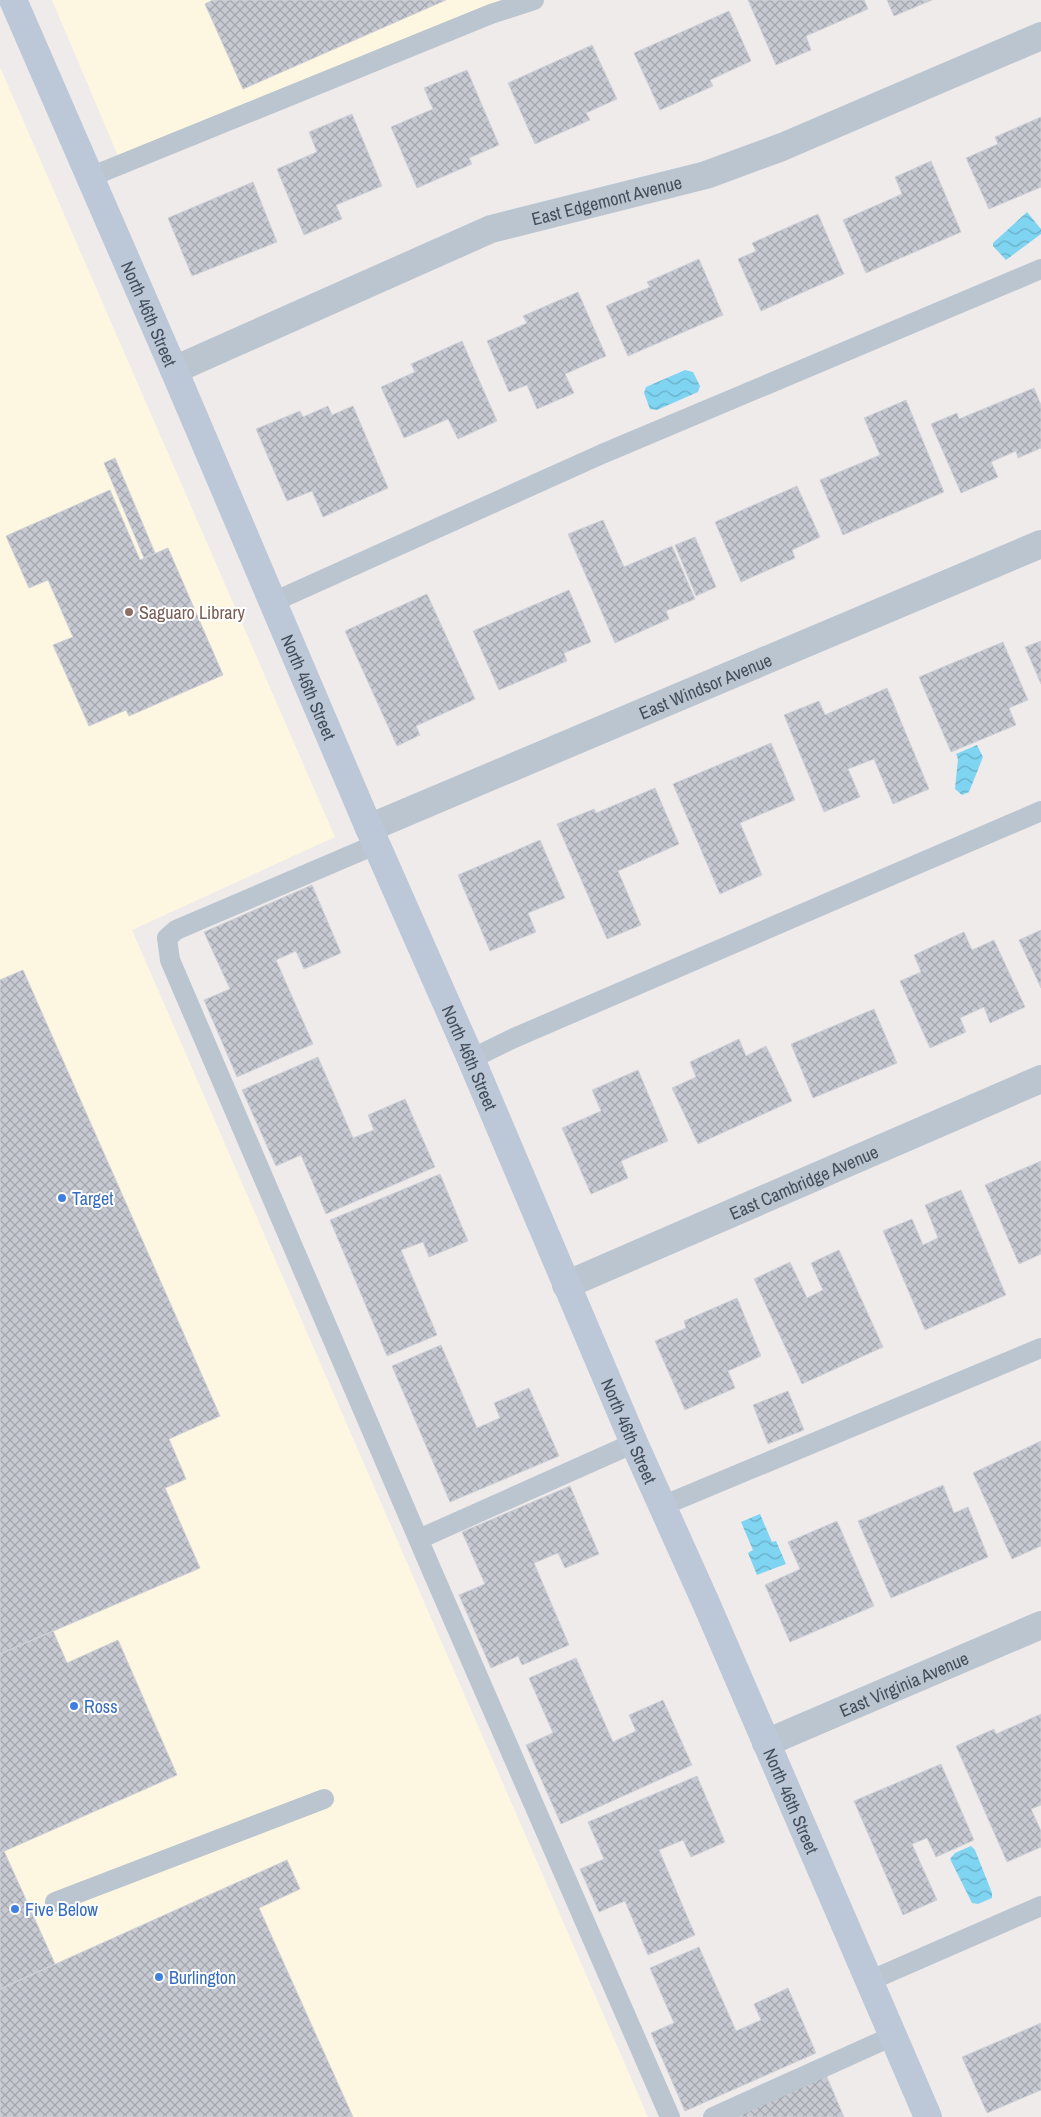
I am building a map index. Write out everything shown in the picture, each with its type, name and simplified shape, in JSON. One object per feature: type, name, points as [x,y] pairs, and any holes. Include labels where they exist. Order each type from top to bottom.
[{"type":"street","name":"North 46th Street","points":[[13,0],[471,1059],[634,1443],[928,2117]]},
{"type":"street","name":"East Edgemont Avenue","points":[[174,370],[491,229],[706,175],[782,147],[1041,36]]},
{"type":"street","name":"East Windsor Avenue","points":[[373,836],[1041,544]]},
{"type":"street","name":"East Cambridge Avenue","points":[[566,1285],[1041,1078]]},
{"type":"street","name":"East Virginia Avenue","points":[[766,1743],[1041,1626]]},
{"type":"lane","points":[[90,177],[491,14],[534,0]]},
{"type":"lane","points":[[273,602],[602,454],[1041,269]]},
{"type":"lane","points":[[471,1059],[1041,811]]},
{"type":"lane","points":[[373,836],[176,930],[168,938],[168,947],[174,968],[670,2117]]},
{"type":"lane","points":[[662,1506],[1041,1348]]},
{"type":"lane","points":[[419,1539],[634,1443]]},
{"type":"lane","points":[[55,1902],[324,1799]]},
{"type":"lane","points":[[869,1981],[1041,1906]]},
{"type":"lane","points":[[713,2117],[893,2036]]},
{"type":"shaded area","points":[[52,0],[535,0],[121,163]]},
{"type":"shaded area","points":[[0,67],[335,837],[132,930],[648,2117],[0,2117]]},
{"type":"water","points":[[1027,212],[1041,229],[1041,234],[1006,260],[993,246],[993,243]]},
{"type":"water","points":[[685,370],[693,372],[700,386],[698,392],[657,410],[650,409],[644,393],[646,387]]},
{"type":"water","points":[[977,745],[983,757],[969,792],[962,795],[955,789],[958,759],[956,754]]},
{"type":"water","points":[[760,1514],[772,1542],[776,1541],[786,1564],[757,1575],[748,1553],[753,1550],[741,1522]]},
{"type":"water","points":[[971,1846],[975,1850],[992,1893],[992,1898],[978,1904],[972,1903],[950,1859],[955,1853]]},
{"type":"building","points":[[213,0],[446,0],[243,89],[205,4]]},
{"type":"building","points":[[748,0],[864,0],[868,9],[806,36],[811,50],[776,65]]},
{"type":"building","points":[[887,0],[932,0],[894,16]]},
{"type":"building","points":[[729,11],[751,61],[710,80],[713,86],[660,110],[634,53]]},
{"type":"building","points":[[592,45],[617,99],[586,113],[590,120],[535,144],[508,83]]},
{"type":"building","points":[[467,70],[499,145],[469,158],[472,164],[417,188],[391,127],[433,109],[424,88]]},
{"type":"building","points":[[352,114],[382,186],[336,205],[342,219],[304,235],[277,169],[317,152],[309,132]]},
{"type":"building","points":[[1041,117],[1041,187],[989,209],[966,158],[998,144],[995,137]]},
{"type":"building","points":[[931,161],[961,232],[866,273],[843,220],[902,194],[895,177]]},
{"type":"building","points":[[253,182],[277,242],[192,276],[168,218]]},
{"type":"building","points":[[818,214],[844,274],[761,311],[738,259],[756,251],[752,243]]},
{"type":"building","points":[[699,259],[723,315],[628,356],[606,306],[650,287],[647,282]]},
{"type":"building","points":[[578,292],[606,356],[565,374],[574,393],[537,409],[527,385],[509,392],[487,341],[527,323],[523,316]]},
{"type":"building","points":[[462,341],[497,421],[458,439],[448,419],[404,438],[381,387],[415,372],[411,364]]},
{"type":"building","points":[[1034,388],[1041,405],[1041,448],[1018,458],[1016,451],[991,462],[998,477],[961,493],[931,424],[957,413],[959,419]]},
{"type":"building","points":[[906,400],[944,492],[843,535],[820,480],[880,455],[864,418]]},
{"type":"building","points":[[328,406],[332,415],[353,406],[388,488],[323,517],[312,491],[287,501],[256,429],[300,411],[303,417]]},
{"type":"building","points":[[115,458],[155,553],[144,558],[104,463]]},
{"type":"building","points":[[797,486],[820,537],[792,550],[795,558],[741,582],[715,522]]},
{"type":"building","name":"Saguaro Library","points":[[110,490],[140,560],[168,548],[223,675],[129,716],[126,710],[89,726],[53,645],[73,637],[48,580],[29,588],[6,536]]},
{"type":"building","points":[[603,520],[624,567],[672,546],[695,599],[666,611],[669,619],[615,643],[568,534]]},
{"type":"building","points":[[695,537],[716,587],[696,596],[675,545]]},
{"type":"building","points":[[569,590],[591,642],[564,653],[567,661],[499,690],[473,631]]},
{"type":"building","points":[[427,594],[475,699],[416,726],[420,735],[397,746],[345,631]]},
{"type":"building","points":[[1041,641],[1041,684],[1025,647]]},
{"type":"building","points":[[1003,642],[1028,700],[1009,708],[1016,725],[951,752],[919,677]]},
{"type":"building","points":[[887,688],[929,789],[893,804],[874,759],[848,769],[860,797],[824,812],[784,715],[819,701],[825,715]]},
{"type":"building","points":[[771,743],[795,800],[740,823],[762,875],[720,894],[673,784]]},
{"type":"building","points":[[655,788],[679,844],[618,871],[641,925],[607,939],[557,824],[594,809],[596,813]]},
{"type":"building","points":[[540,840],[565,898],[528,913],[536,932],[490,951],[458,875]]},
{"type":"building","points":[[312,885],[341,953],[304,969],[296,951],[276,960],[313,1044],[237,1077],[204,1000],[230,989],[204,932]]},
{"type":"building","points":[[1041,930],[1041,988],[1019,940]]},
{"type":"building","points":[[964,932],[972,950],[994,940],[1025,1007],[990,1023],[984,1007],[960,1018],[966,1032],[930,1048],[900,981],[921,972],[914,955]]},
{"type":"building","name":"Target","points":[[23,970],[220,1416],[169,1439],[186,1479],[165,1488],[200,1568],[0,1654],[0,980]]},
{"type":"building","points":[[874,1009],[897,1063],[813,1098],[791,1044]]},
{"type":"building","points":[[739,1039],[746,1056],[766,1046],[792,1101],[698,1144],[672,1088],[696,1077],[690,1062]]},
{"type":"building","points":[[318,1057],[353,1138],[374,1130],[368,1115],[405,1099],[435,1167],[326,1214],[301,1155],[276,1166],[242,1090]]},
{"type":"building","points":[[638,1070],[668,1141],[621,1161],[628,1178],[591,1194],[562,1128],[601,1111],[592,1090]]},
{"type":"building","points":[[1041,1161],[1041,1254],[1019,1264],[985,1185]]},
{"type":"building","points":[[440,1174],[468,1241],[429,1257],[423,1242],[401,1250],[437,1335],[387,1356],[330,1220]]},
{"type":"building","points":[[961,1190],[1006,1295],[925,1330],[883,1231],[912,1219],[923,1245],[938,1238],[925,1205]]},
{"type":"building","points":[[839,1250],[883,1347],[802,1384],[754,1279],[790,1262],[807,1298],[823,1290],[811,1263]]},
{"type":"building","points":[[737,1298],[761,1356],[728,1371],[735,1388],[685,1410],[655,1341],[686,1328],[684,1321]]},
{"type":"building","points":[[441,1345],[477,1428],[500,1418],[494,1403],[529,1388],[559,1456],[450,1502],[392,1366]]},
{"type":"building","points":[[788,1391],[804,1430],[768,1444],[753,1405]]},
{"type":"building","points":[[1041,1441],[1041,1546],[1012,1559],[973,1473]]},
{"type":"building","points":[[943,1485],[954,1513],[968,1507],[988,1557],[891,1598],[858,1521]]},
{"type":"building","points":[[570,1486],[599,1554],[565,1568],[558,1553],[534,1563],[569,1645],[522,1665],[518,1656],[491,1668],[459,1595],[485,1584],[462,1532]]},
{"type":"building","points":[[837,1521],[874,1606],[790,1642],[765,1585],[800,1569],[788,1542]]},
{"type":"building","name":"Ross","points":[[53,1631],[67,1663],[118,1640],[177,1775],[0,1853],[0,1654]]},
{"type":"building","points":[[576,1658],[613,1742],[636,1731],[629,1715],[663,1700],[692,1765],[561,1824],[526,1745],[553,1733],[529,1678]]},
{"type":"building","points":[[1041,1714],[1041,1805],[1031,1809],[1041,1831],[1041,1847],[1007,1862],[956,1746],[994,1729],[996,1734]]},
{"type":"building","points":[[941,1764],[974,1840],[936,1857],[927,1838],[912,1844],[937,1900],[903,1915],[854,1801]]},
{"type":"building","points":[[697,1776],[725,1842],[691,1857],[683,1840],[659,1850],[695,1935],[648,1955],[625,1901],[599,1912],[580,1869],[604,1859],[588,1822]]},
{"type":"building","name":"Five Below","points":[[4,1851],[55,1964],[0,1989],[0,1853]]},
{"type":"building","name":"Burlington","points":[[287,1860],[300,1889],[259,1908],[353,2117],[0,2117],[0,1989]]},
{"type":"building","points":[[699,1947],[736,2031],[761,2020],[754,2004],[788,1988],[816,2053],[685,2111],[651,2033],[674,2023],[650,1968]]},
{"type":"building","points":[[1041,2023],[1041,2090],[987,2113],[962,2057]]},
{"type":"building","points":[[826,2075],[844,2117],[727,2117]]},
{"type":"place","name":"Saguaro Library","points":[[129,612]]},
{"type":"place","name":"Target","points":[[62,1198]]},
{"type":"place","name":"Ross","points":[[74,1706]]},
{"type":"place","name":"Five Below","points":[[15,1909]]},
{"type":"place","name":"Burlington","points":[[159,1977]]}]
